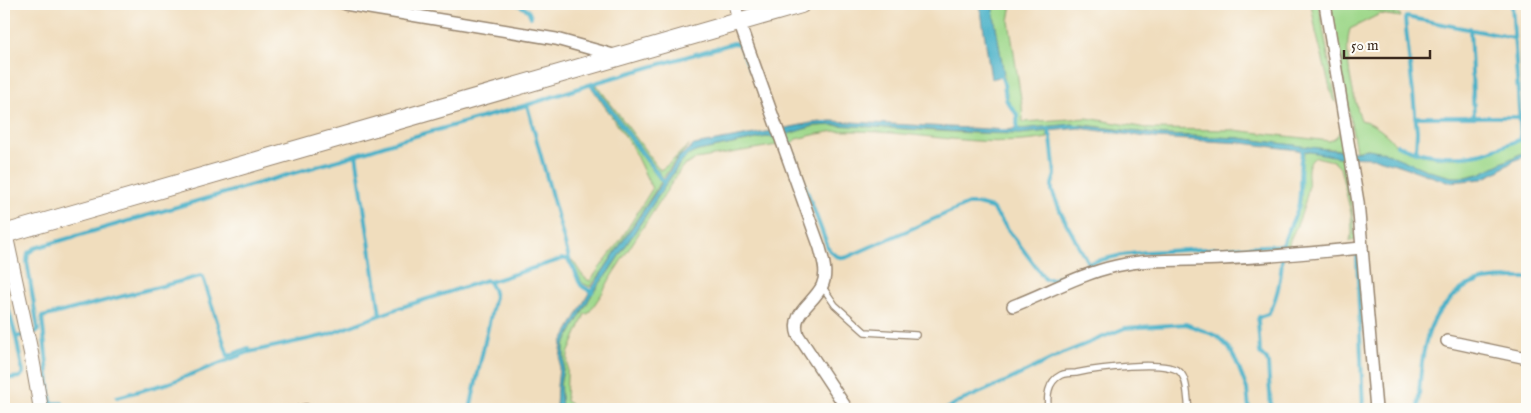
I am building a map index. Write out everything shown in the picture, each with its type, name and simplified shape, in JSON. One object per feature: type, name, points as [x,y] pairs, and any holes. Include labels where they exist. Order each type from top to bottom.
[{"type":"main road","points":[[4,232],[801,4]]},
{"type":"street","points":[[345,4],[556,39],[618,56]]},
{"type":"street","points":[[735,4],[739,22],[820,248],[825,270],[822,286],[797,319],[795,328],[798,336],[848,409]]},
{"type":"street","points":[[1325,4],[1358,202],[1376,409]]},
{"type":"street","points":[[4,232],[31,353],[41,409]]},
{"type":"street","points":[[1013,306],[1075,279],[1116,266],[1362,248]]},
{"type":"street","points":[[1447,341],[1527,358]]},
{"type":"lane","points":[[822,286],[835,305],[865,332],[916,335]]},
{"type":"lane","points":[[1048,409],[1047,394],[1051,384],[1060,375],[1136,366],[1164,367],[1180,372],[1185,382],[1188,409]]},
{"type":"lane","points":[[297,409],[306,407]]},
{"type":"green space","points":[[992,4],[1012,4],[1009,21],[1023,122],[1087,118],[1152,129],[1233,130],[1330,141],[1340,131],[1344,150],[1239,138],[1162,135],[1085,125],[1020,129],[1017,126],[1018,116],[1008,100]]},
{"type":"green space","points":[[1311,4],[1319,4],[1336,102],[1333,100]]},
{"type":"green space","points":[[1330,4],[1348,4],[1400,14],[1401,17],[1380,14],[1350,29],[1348,62],[1352,87],[1361,120],[1377,127],[1398,146],[1418,154],[1442,158],[1477,156],[1527,139],[1527,151],[1482,173],[1467,177],[1456,177],[1424,170],[1371,149],[1356,151]]},
{"type":"green space","points":[[595,85],[597,85],[660,170],[690,145],[678,157],[663,178]]},
{"type":"green space","points":[[592,88],[661,182],[602,272],[590,287],[582,283],[570,258],[584,277],[590,281],[621,239],[652,189],[631,145]]},
{"type":"green space","points":[[835,125],[968,133],[1047,131],[1048,138],[996,142],[864,131],[837,131],[796,139],[792,143],[787,134],[814,126]]},
{"type":"green space","points":[[766,137],[775,138],[777,145],[696,159],[682,167],[603,292],[588,314],[585,314],[568,354],[566,401],[571,404],[569,409],[562,409],[560,384],[564,364],[564,345],[592,294],[683,159],[698,151]]},
{"type":"green space","points":[[1305,151],[1344,157],[1355,239],[1349,241],[1352,234],[1351,213],[1340,168],[1333,161],[1316,157],[1308,167],[1307,193],[1304,206],[1291,237],[1289,245],[1292,246],[1285,248],[1287,237],[1300,206],[1302,165]]},
{"type":"water","points":[[980,4],[992,4],[1004,74],[991,79]]},
{"type":"water","points":[[831,121],[1008,130],[1072,124],[1162,135],[1239,138],[1333,150],[1356,151],[1368,149],[1384,152],[1429,171],[1452,177],[1466,177],[1479,174],[1527,151],[1527,156],[1515,160],[1482,179],[1452,182],[1375,158],[1338,157],[1243,143],[1154,138],[1079,128],[1019,134],[835,125],[814,126],[775,138],[766,137],[698,151],[686,157],[678,166],[592,294],[566,341],[560,384],[562,409],[556,409],[562,342],[591,289],[679,157],[694,145]]},
{"type":"waterway","points":[[517,4],[528,10],[531,17]]},
{"type":"waterway","points":[[1512,4],[1521,139]]},
{"type":"waterway","points":[[1397,145],[1416,152],[1417,131],[1406,17],[1514,38]]},
{"type":"waterway","points":[[1470,28],[1474,117]]},
{"type":"waterway","points":[[4,379],[20,377],[23,373],[16,337],[38,330],[27,261],[28,253],[35,248],[734,43],[738,44],[741,48],[750,69]]},
{"type":"waterway","points":[[998,73],[1004,82],[1006,99],[1016,114],[1018,132]]},
{"type":"waterway","points":[[592,85],[664,183]]},
{"type":"waterway","points":[[527,105],[570,262]]},
{"type":"waterway","points":[[1415,117],[1519,117]]},
{"type":"waterway","points":[[1048,129],[1051,138],[1055,175],[1052,191],[1062,215],[1088,263]]},
{"type":"waterway","points":[[785,132],[829,250],[836,256],[845,258],[968,204],[992,208],[1045,279],[1053,279],[1087,267],[1088,263],[1122,255],[1146,252],[1283,245]]},
{"type":"waterway","points":[[1416,152],[1442,156],[1468,156],[1527,138]]},
{"type":"waterway","points":[[1283,249],[1283,244],[1298,208],[1300,164],[1303,149]]},
{"type":"waterway","points":[[356,154],[380,314]]},
{"type":"waterway","points":[[1357,255],[1363,409]]},
{"type":"waterway","points":[[117,397],[169,383],[249,352],[327,335],[399,308],[486,280],[489,282],[562,259],[567,259],[573,266],[581,285],[592,292]]},
{"type":"waterway","points":[[1271,409],[1268,364],[1267,360],[1260,353],[1258,320],[1259,317],[1268,314],[1277,294],[1282,259]]},
{"type":"waterway","points":[[62,403],[51,403],[42,317],[201,276],[203,277],[228,356],[248,348],[251,351]]},
{"type":"waterway","points":[[1418,409],[1422,359],[1428,333],[1440,311],[1457,293],[1470,284],[1494,279],[1527,278]]},
{"type":"waterway","points":[[470,409],[495,296],[489,282]]},
{"type":"waterway","points":[[4,293],[16,337]]},
{"type":"waterway","points":[[947,409],[956,403],[1064,353],[1125,328],[1186,324],[1217,336],[1229,348],[1247,389],[1249,409]]}]
